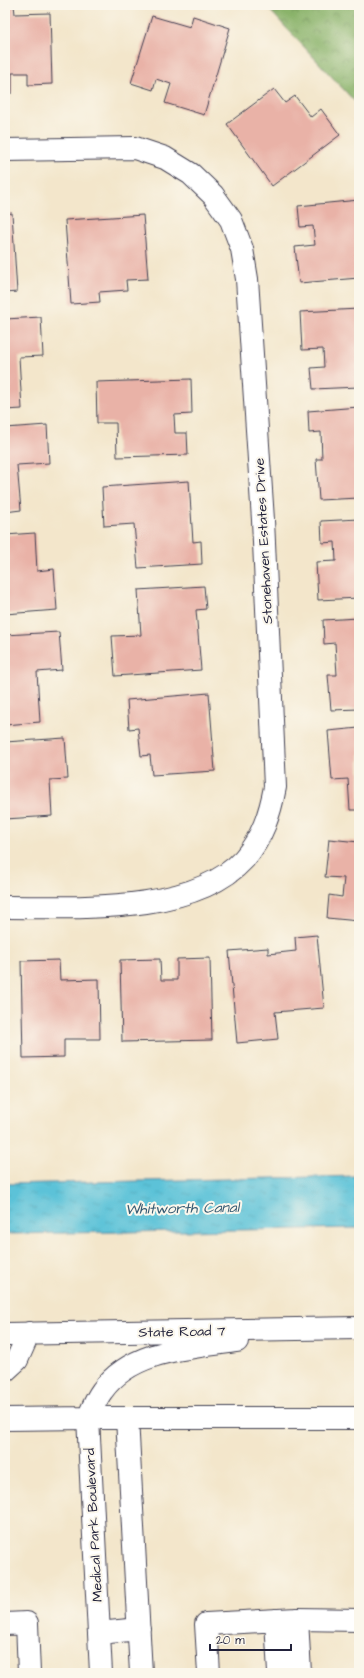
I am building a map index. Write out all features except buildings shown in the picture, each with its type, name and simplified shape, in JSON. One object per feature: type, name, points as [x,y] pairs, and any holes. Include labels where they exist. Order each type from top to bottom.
[{"type":"street","name":"Stonehaven Estates Drive","points":[[5,150],[135,148],[165,158],[191,174],[213,195],[231,220],[242,249],[247,279],[263,520],[275,787],[270,814],[259,838],[244,859],[223,877],[200,890],[137,904],[67,907],[5,906]]},
{"type":"street","points":[[88,1418],[102,1390],[121,1371],[156,1354],[321,1328]]},
{"type":"street","name":"State Road 7","points":[[5,1334],[359,1328]]},
{"type":"street","points":[[5,1371],[17,1360],[29,1333]]},
{"type":"street","name":"Medical Park Boulevard","points":[[88,1418],[102,1673]]},
{"type":"street","points":[[127,1418],[141,1673]]},
{"type":"street","points":[[5,1419],[359,1418]]},
{"type":"street","points":[[209,1673],[206,1624],[297,1619],[359,1620]]},
{"type":"street","points":[[297,1619],[300,1673]]},
{"type":"street","points":[[276,1620],[279,1673]]},
{"type":"street","points":[[5,1624],[27,1623],[29,1673]]},
{"type":"street","points":[[99,1632],[139,1629]]},
{"type":"green space","points":[[265,5],[359,5],[359,106]]},
{"type":"water","name":"Whitworth Canal","points":[[359,1176],[359,1228],[5,1234],[5,1184]]}]
